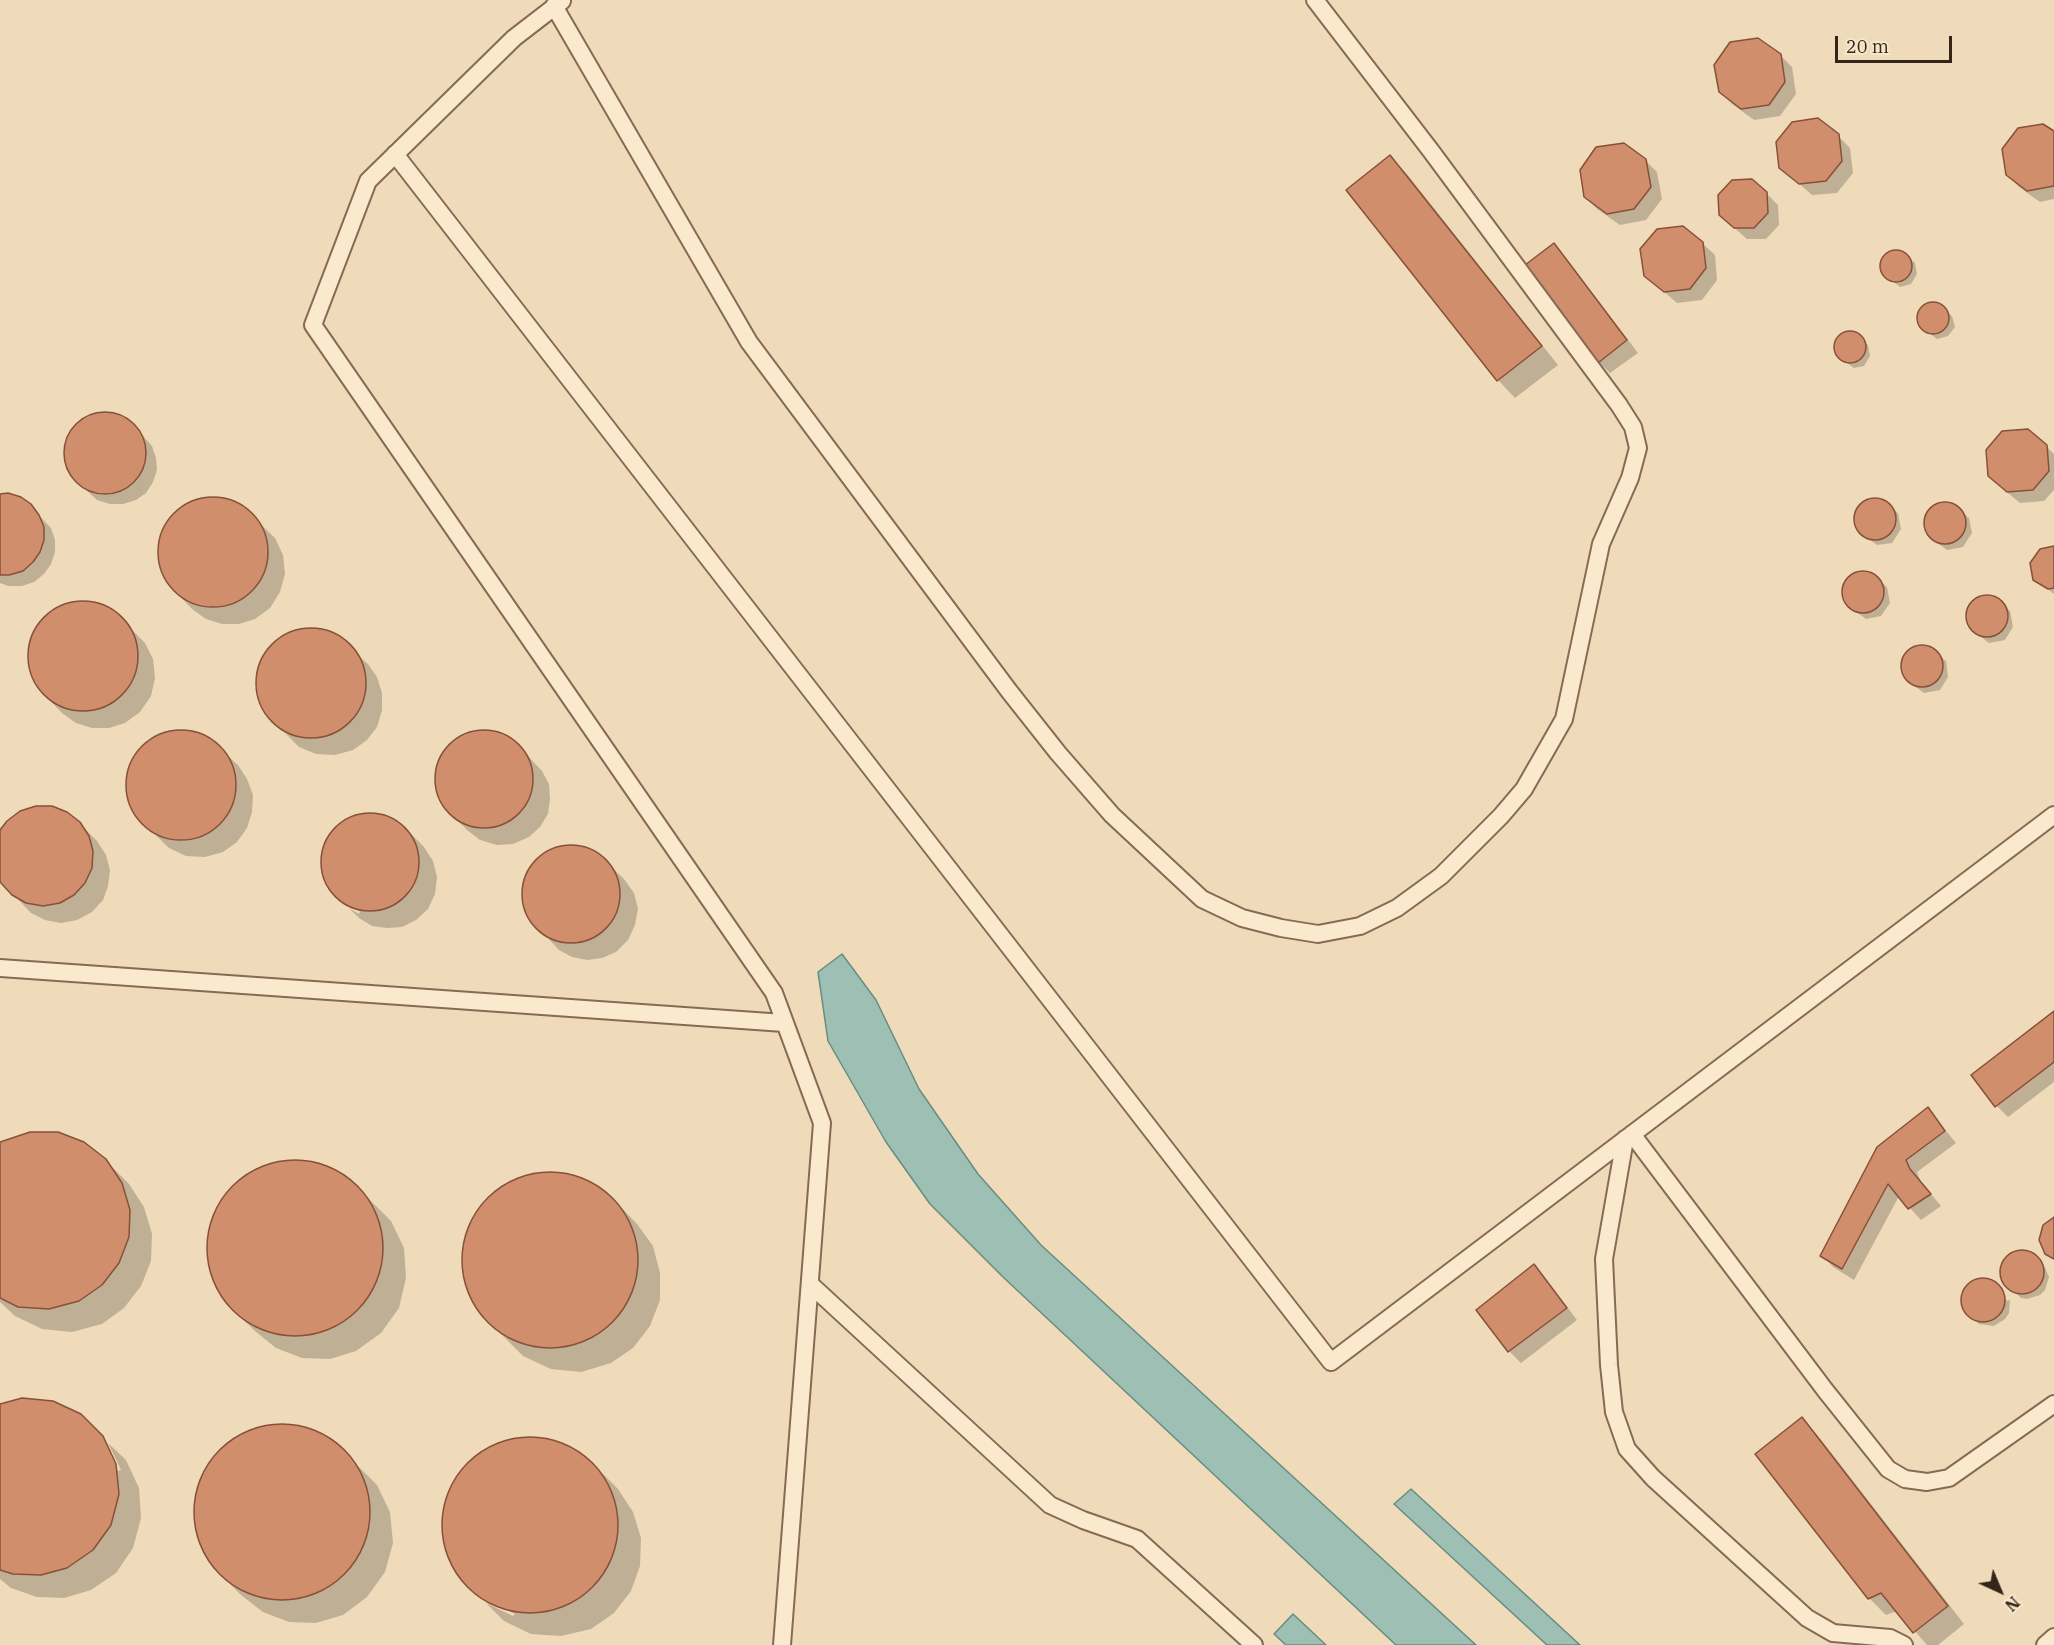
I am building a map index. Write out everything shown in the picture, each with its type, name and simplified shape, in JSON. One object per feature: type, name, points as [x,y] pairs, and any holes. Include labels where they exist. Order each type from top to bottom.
[{"type":"lane","points":[[782,1645],[822,1123],[774,993],[313,325],[368,181],[514,38],[559,3],[748,342],[1058,753],[1112,815],[1202,899],[1242,918],[1281,928],[1318,934],[1360,926],[1397,908],[1441,876],[1501,816],[1524,789],[1564,719],[1601,544],[1630,478],[1638,448],[1633,427],[1619,405],[1431,151],[1315,0]]},
{"type":"lane","points":[[395,154],[1331,1362],[2054,815]]},
{"type":"lane","points":[[0,968],[784,1023]]},
{"type":"lane","points":[[1629,1137],[1888,1469],[1905,1479],[1916,1481],[1927,1482],[1949,1478],[2054,1404]]},
{"type":"lane","points":[[1629,1137],[1604,1259],[1614,1412],[1627,1449],[1653,1478],[1807,1618],[1833,1633],[1890,1638],[1904,1645]]},
{"type":"lane","points":[[810,1284],[1050,1505],[1083,1520],[1137,1539],[1254,1645]]},
{"type":"lane","points":[[2045,1645],[2054,1637]]},
{"type":"water","points":[[842,954],[876,1000],[919,1089],[978,1174],[1041,1245],[1476,1645],[1396,1645],[1003,1277],[930,1204],[886,1142],[828,1041],[818,972]]},
{"type":"water","points":[[1411,1489],[1580,1645],[1547,1645],[1394,1504]]},
{"type":"water","points":[[1293,1614],[1326,1645],[1286,1645],[1274,1634]]},
{"type":"building","points":[[1758,38],[1781,54],[1785,82],[1769,105],[1741,109],[1719,92],[1714,65],[1730,42]]},
{"type":"building","points":[[1818,118],[1839,134],[1842,161],[1826,181],[1799,184],[1779,168],[1776,142],[1792,122]]},
{"type":"building","points":[[2043,124],[2054,131],[2054,186],[2027,191],[2006,175],[2002,149],[2018,128]]},
{"type":"building","points":[[1624,143],[1646,159],[1651,187],[1634,209],[1607,214],[1584,197],[1580,170],[1596,147]]},
{"type":"building","points":[[1390,155],[1542,346],[1497,381],[1346,190]]},
{"type":"building","points":[[1752,179],[1767,192],[1768,213],[1754,228],[1734,228],[1719,215],[1718,195],[1732,180]]},
{"type":"building","points":[[1683,226],[1703,242],[1706,268],[1690,289],[1664,292],[1644,276],[1640,249],[1657,229]]},
{"type":"building","points":[[1554,243],[1627,340],[1598,363],[1525,265]]},
{"type":"building","points":[[1896,250],[1907,255],[1912,266],[1907,277],[1896,282],[1885,277],[1880,266],[1885,255]]},
{"type":"building","points":[[1933,302],[1944,307],[1949,318],[1944,329],[1933,334],[1922,329],[1917,318],[1922,307]]},
{"type":"building","points":[[1850,331],[1861,336],[1866,347],[1861,358],[1850,363],[1839,358],[1834,347],[1839,336]]},
{"type":"building","points":[[105,412],[121,415],[134,424],[143,437],[146,453],[143,469],[134,482],[121,491],[105,494],[89,491],[76,482],[67,469],[64,453],[67,437],[76,424],[89,415]]},
{"type":"building","points":[[2028,429],[2047,445],[2049,471],[2033,490],[2007,492],[1988,476],[1986,450],[2002,431]]},
{"type":"building","points":[[8,493],[21,497],[31,504],[44,527],[44,540],[40,552],[23,571],[0,575],[0,494]]},
{"type":"building","points":[[213,497],[234,501],[252,513],[264,531],[268,552],[264,573],[252,591],[234,603],[213,607],[192,603],[174,591],[162,573],[158,552],[162,531],[174,513],[192,501]]},
{"type":"building","points":[[1875,498],[1883,499],[1890,504],[1895,511],[1895,527],[1890,534],[1883,539],[1875,540],[1867,539],[1860,534],[1855,527],[1854,519],[1855,511],[1860,504],[1867,499]]},
{"type":"building","points":[[1945,502],[1953,503],[1960,508],[1965,515],[1965,531],[1960,538],[1953,543],[1945,544],[1937,543],[1930,538],[1925,531],[1924,523],[1925,515],[1930,508],[1937,503]]},
{"type":"building","points":[[2054,546],[2054,588],[2048,589],[2033,580],[2030,563],[2040,549]]},
{"type":"building","points":[[1863,571],[1871,572],[1878,577],[1883,584],[1883,600],[1878,607],[1871,612],[1863,613],[1855,612],[1848,607],[1843,600],[1842,592],[1843,584],[1848,577],[1855,572]]},
{"type":"building","points":[[1987,595],[1995,596],[2002,601],[2007,608],[2007,624],[2002,631],[1995,636],[1987,637],[1979,636],[1972,631],[1967,624],[1966,616],[1967,608],[1972,601],[1979,596]]},
{"type":"building","points":[[83,601],[104,605],[122,617],[134,635],[138,656],[134,677],[122,695],[104,707],[83,711],[62,707],[44,695],[32,677],[28,656],[32,635],[44,617],[62,605]]},
{"type":"building","points":[[311,628],[332,632],[350,644],[362,662],[366,683],[362,704],[350,722],[332,734],[311,738],[290,734],[272,722],[260,704],[256,683],[260,662],[272,644],[290,632]]},
{"type":"building","points":[[1922,645],[1930,646],[1937,651],[1942,658],[1942,674],[1937,681],[1930,686],[1922,687],[1914,686],[1907,681],[1902,674],[1901,666],[1902,658],[1907,651],[1914,646]]},
{"type":"building","points":[[181,730],[202,734],[220,746],[232,764],[236,785],[232,806],[220,824],[202,836],[181,840],[160,836],[142,824],[130,806],[126,785],[130,764],[142,746],[160,734]]},
{"type":"building","points":[[484,730],[503,733],[519,744],[530,760],[533,779],[530,798],[519,814],[503,825],[484,828],[465,825],[449,814],[438,798],[435,779],[438,760],[449,744],[465,733]]},
{"type":"building","points":[[36,806],[52,806],[67,812],[80,822],[89,836],[93,851],[92,868],[85,883],[74,895],[60,903],[43,906],[26,903],[12,895],[0,882],[0,830],[20,811]]},
{"type":"building","points":[[370,813],[389,817],[405,827],[415,843],[419,862],[415,881],[405,897],[389,907],[370,911],[351,907],[335,897],[325,881],[321,862],[325,843],[335,827],[351,817]]},
{"type":"building","points":[[571,845],[590,849],[606,859],[616,875],[620,894],[616,913],[606,929],[590,939],[571,943],[552,939],[536,929],[526,913],[522,894],[526,875],[536,859],[552,849]]},
{"type":"building","points":[[2054,1011],[2054,1062],[1995,1107],[1971,1075]]},
{"type":"building","points":[[1928,1107],[1945,1131],[1906,1160],[1910,1169],[1931,1194],[1908,1209],[1888,1184],[1842,1269],[1820,1256],[1877,1147]]},
{"type":"building","points":[[30,1132],[58,1132],[84,1142],[106,1159],[122,1183],[130,1210],[129,1237],[119,1263],[102,1285],[79,1301],[49,1309],[18,1307],[0,1298],[0,1142]]},
{"type":"building","points":[[295,1160],[312,1161],[329,1166],[358,1185],[377,1214],[382,1231],[382,1265],[377,1282],[358,1311],[329,1330],[312,1335],[295,1336],[278,1335],[261,1330],[232,1311],[213,1282],[208,1265],[207,1248],[208,1231],[213,1214],[232,1185],[261,1166],[278,1161]]},
{"type":"building","points":[[550,1172],[567,1173],[584,1178],[613,1197],[632,1226],[637,1243],[637,1277],[632,1294],[613,1323],[584,1342],[567,1347],[550,1348],[533,1347],[516,1342],[487,1323],[468,1294],[463,1277],[462,1260],[463,1243],[468,1226],[487,1197],[516,1178],[533,1173]]},
{"type":"building","points":[[2054,1217],[2054,1259],[2045,1254],[2039,1240],[2043,1225]]},
{"type":"building","points":[[2022,1250],[2031,1251],[2038,1256],[2043,1263],[2043,1281],[2038,1288],[2031,1293],[2022,1294],[2013,1293],[2006,1288],[2001,1281],[2000,1272],[2001,1263],[2006,1256],[2013,1251]]},
{"type":"building","points":[[1534,1264],[1567,1308],[1508,1352],[1476,1310]]},
{"type":"building","points":[[1983,1278],[1992,1279],[1999,1284],[2004,1291],[2004,1309],[1999,1316],[1992,1321],[1983,1322],[1974,1321],[1967,1316],[1962,1309],[1961,1300],[1962,1291],[1967,1284],[1974,1279]]},
{"type":"building","points":[[22,1398],[53,1401],[81,1414],[103,1436],[116,1464],[119,1494],[111,1525],[93,1550],[67,1568],[41,1575],[13,1574],[0,1570],[0,1404]]},
{"type":"building","points":[[1802,1417],[1948,1606],[1913,1633],[1881,1593],[1868,1599],[1755,1454]]},
{"type":"building","points":[[282,1424],[299,1425],[316,1430],[345,1449],[364,1478],[369,1495],[369,1529],[364,1546],[345,1575],[316,1594],[299,1599],[282,1600],[265,1599],[248,1594],[219,1575],[200,1546],[195,1529],[194,1512],[195,1495],[200,1478],[219,1449],[248,1430],[265,1425]]},
{"type":"building","points":[[530,1437],[547,1438],[564,1443],[593,1462],[612,1491],[617,1508],[617,1542],[612,1559],[593,1588],[564,1607],[547,1612],[530,1613],[513,1612],[496,1607],[467,1588],[448,1559],[443,1542],[442,1525],[443,1508],[448,1491],[467,1462],[496,1443],[513,1438]]}]
